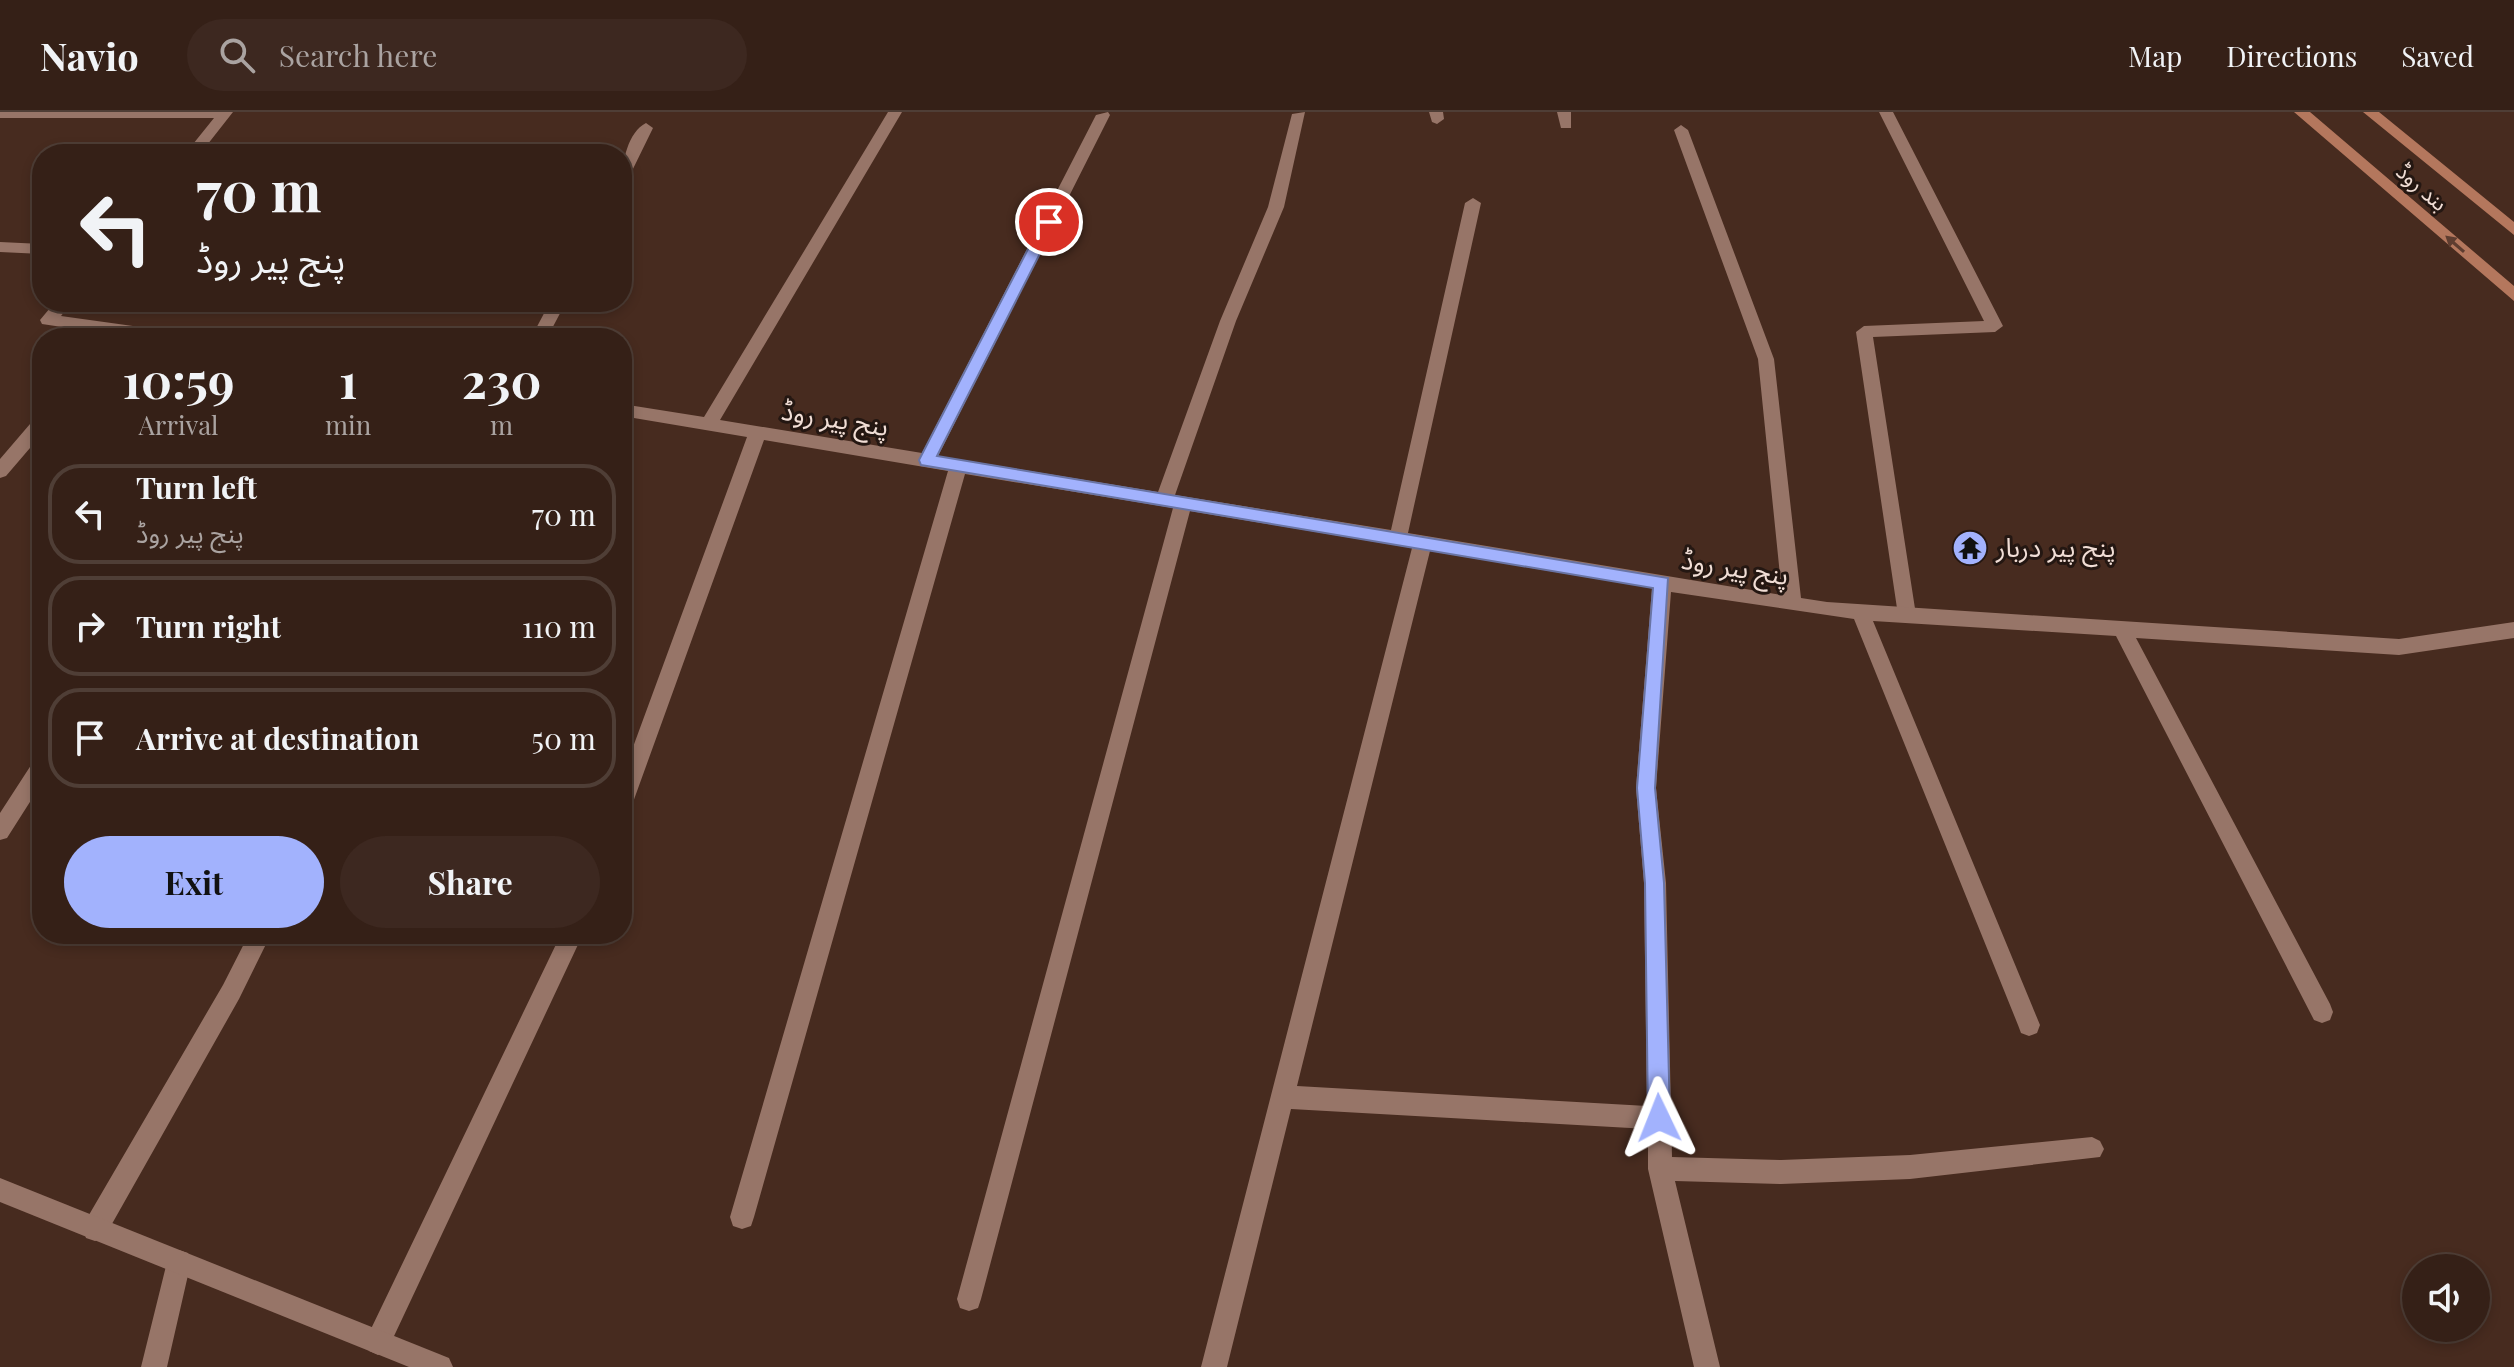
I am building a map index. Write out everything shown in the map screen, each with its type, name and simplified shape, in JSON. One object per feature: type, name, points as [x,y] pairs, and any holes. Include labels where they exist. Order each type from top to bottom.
[{"type":"main road","name":"بند روڈ","points":[[2301,112],[2514,295]]},
{"type":"main road","name":"بند روڈ","points":[[2370,112],[2514,230]]},
{"type":"street","points":[[709,424],[895,112]]},
{"type":"street","points":[[1886,112],[1995,326],[1864,332],[1907,615]]},
{"type":"street","points":[[0,113],[226,113]]},
{"type":"street","points":[[200,144],[226,113]]},
{"type":"street","points":[[969,1299],[1173,501],[1228,321],[1276,207],[1299,114]]},
{"type":"street","points":[[927,460],[1103,115]]},
{"type":"street","points":[[632,155],[646,128]]},
{"type":"street","points":[[1681,130],[1766,359],[1792,604]]},
{"type":"street","points":[[1398,539],[1473,203]]},
{"type":"street","points":[[0,247],[32,249]]},
{"type":"street","points":[[55,312],[48,320],[87,328]]},
{"type":"street","name":"پنج پیر روڈ","points":[[632,412],[1662,583],[1860,612],[2399,647],[2514,630]]},
{"type":"street","points":[[632,778],[758,432]]},
{"type":"street","points":[[0,471],[32,434]]},
{"type":"street","points":[[742,1217],[958,466]]},
{"type":"street","points":[[1214,1367],[1423,543]]},
{"type":"street","points":[[1662,583],[1646,788],[1655,883],[1660,1169],[1707,1367]]},
{"type":"street","points":[[1860,612],[2029,1025]]},
{"type":"street","points":[[2122,630],[2322,1012]]},
{"type":"street","points":[[0,831],[32,781]]},
{"type":"street","points":[[95,1229],[231,992],[255,944]]},
{"type":"street","points":[[378,1342],[567,944]]},
{"type":"street","points":[[1282,1097],[1659,1118]]},
{"type":"street","points":[[1660,1169],[1781,1172],[1910,1167],[2092,1149]]},
{"type":"street","points":[[0,1190],[440,1367]]},
{"type":"street","points":[[154,1367],[179,1262]]},
{"type":"place","name":"پنج پیر دربار","points":[[1970,548]]},
{"type":"route","points":[[1049,222],[927,460],[1662,583],[1646,788],[1655,883],[1659,1118]]}]
